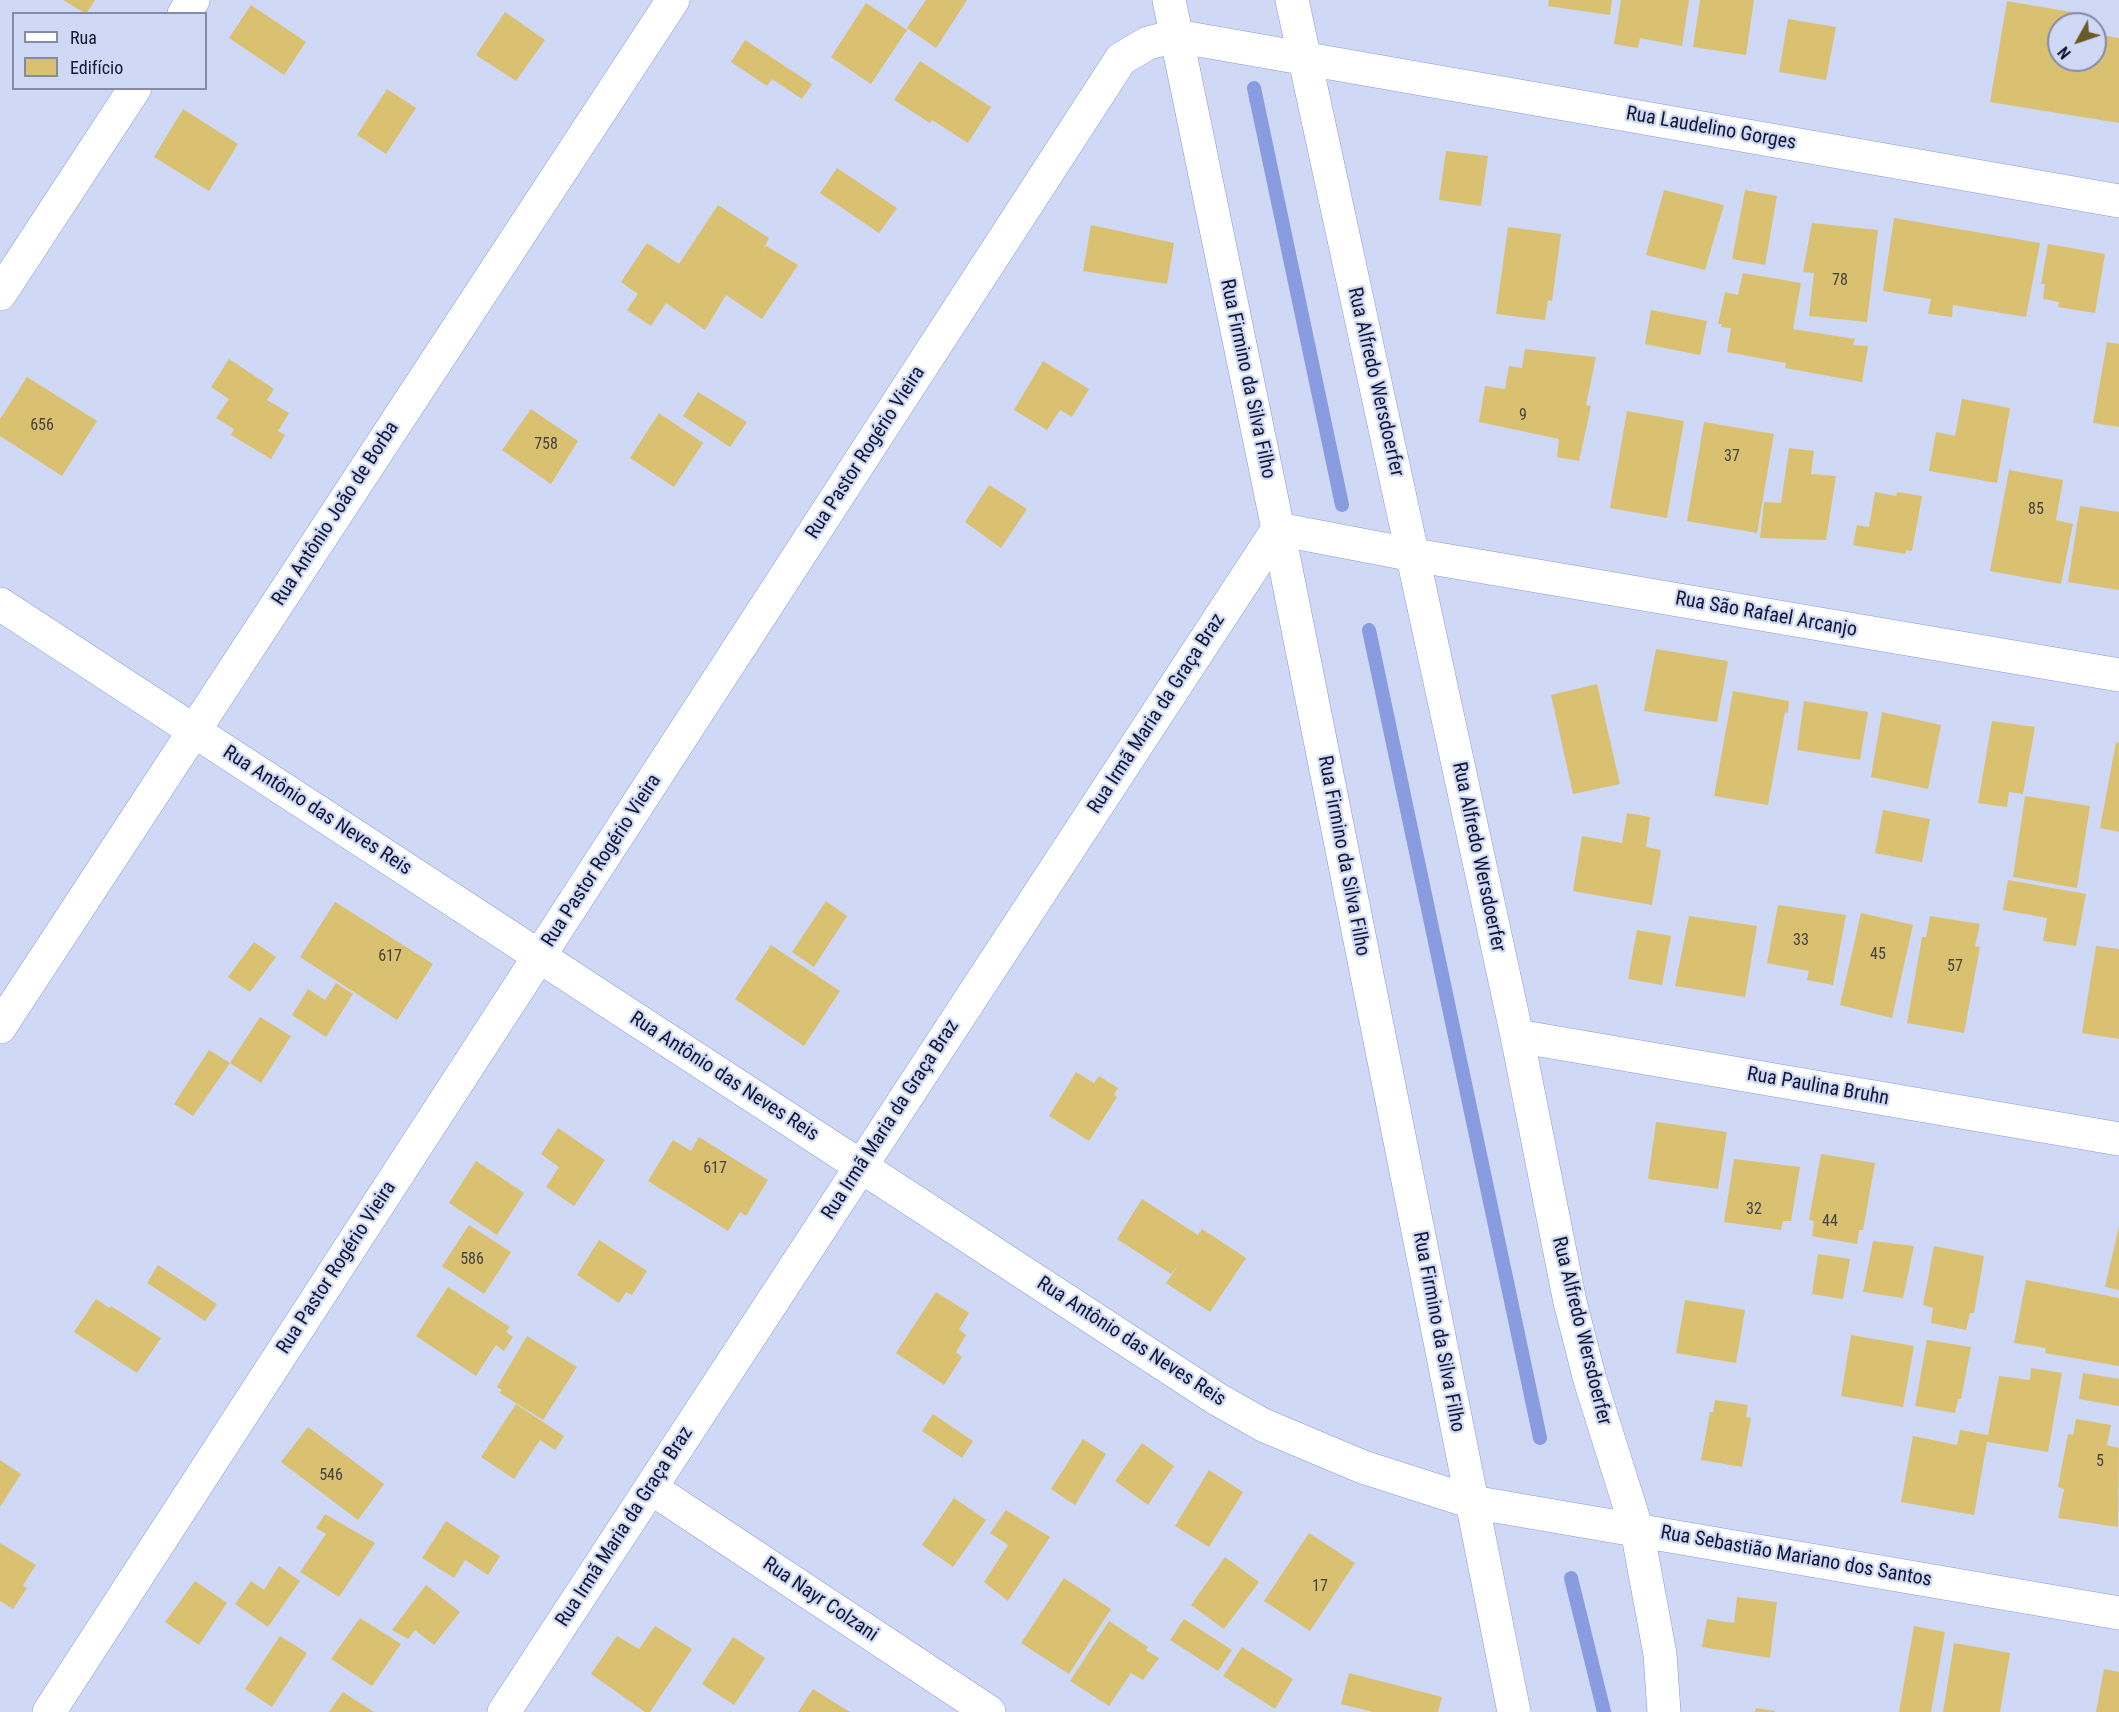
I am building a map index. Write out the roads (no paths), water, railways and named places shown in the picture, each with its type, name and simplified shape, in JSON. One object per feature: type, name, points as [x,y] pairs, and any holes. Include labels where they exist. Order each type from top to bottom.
[{"type":"street","name":"Rua Antônio João de Borba","points":[[0,1027],[673,0]]},
{"type":"street","name":"Rua Firmino da Silva Filho","points":[[1169,0],[1278,529],[1514,1712]]},
{"type":"street","name":"Rua Alfredo Wersdoerfer","points":[[1292,0],[1302,58],[1414,555],[1517,1035],[1570,1302],[1590,1380],[1636,1530],[1660,1654],[1664,1712]]},
{"type":"street","name":"Rua Laudelino Gorges","points":[[1176,36],[2119,201]]},
{"type":"street","name":"Rua Pastor Rogério Vieira","points":[[49,1712],[1121,59],[1148,43],[1176,36]]},
{"type":"street","points":[[0,294],[134,90]]},
{"type":"street","name":"Rua São Rafael Arcanjo","points":[[1278,529],[1414,555],[2119,675]]},
{"type":"street","name":"Rua Irmã Maria da Graça Braz","points":[[504,1712],[1278,529]]},
{"type":"street","name":"Rua Antônio das Neves Reis","points":[[0,604],[1217,1399],[1263,1425],[1363,1467],[1472,1502]]},
{"type":"street","name":"Rua Paulina Bruhn","points":[[1517,1035],[2119,1139]]},
{"type":"street","name":"Rua Nayr Colzani","points":[[651,1488],[989,1712]]},
{"type":"street","name":"Rua Sebastião Mariano dos Santos","points":[[1472,1502],[2119,1613]]},
{"type":"waterway","points":[[1254,88],[1342,505]]},
{"type":"waterway","points":[[1369,630],[1540,1438]]},
{"type":"waterway","points":[[1571,1578],[1604,1712]]}]
